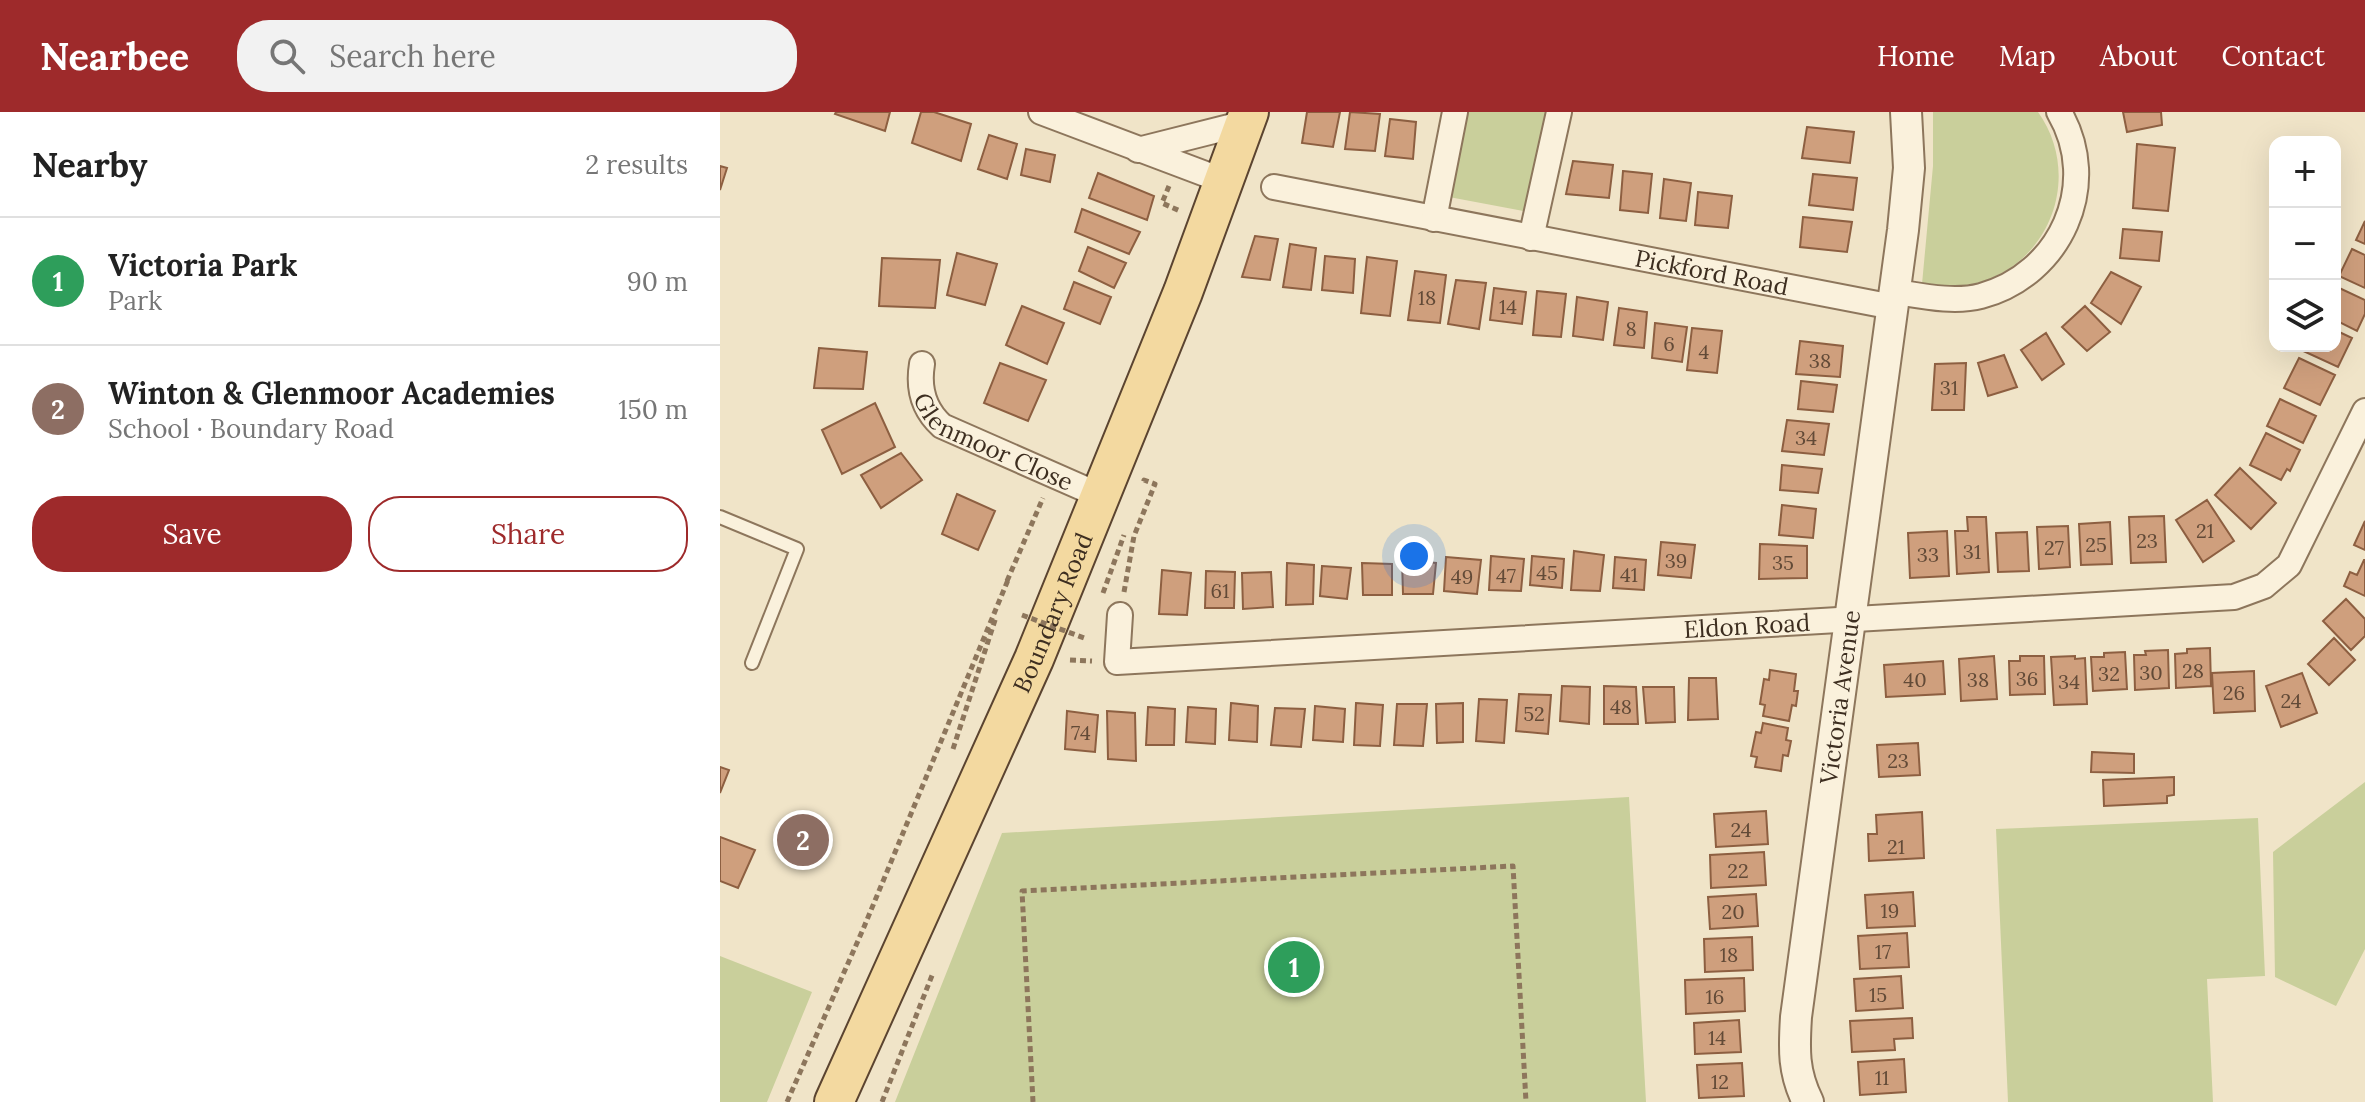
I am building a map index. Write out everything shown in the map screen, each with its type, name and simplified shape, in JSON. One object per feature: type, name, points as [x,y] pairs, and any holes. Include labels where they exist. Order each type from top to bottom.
[{"type":"main road","name":"Boundary Road","points":[[834,1102],[1034,659],[1183,292],[1247,118]]},
{"type":"street","points":[[1041,112],[1224,181]]},
{"type":"street","points":[[1434,219],[1455,112]]},
{"type":"street","points":[[1531,238],[1559,112]]},
{"type":"street","name":"Victoria Avenue","points":[[1808,1102],[1801,1089],[1794,1058],[1796,1017],[1894,300],[1909,168],[1906,112]]},
{"type":"street","points":[[1894,300],[1977,297],[2005,288],[2031,272],[2050,252],[2068,224],[2076,169],[2072,142],[2059,112]]},
{"type":"street","points":[[1138,150],[1247,118]]},
{"type":"street","name":"Pickford Road","points":[[1274,187],[1531,238],[1894,300]]},
{"type":"street","name":"Glenmoor Close","points":[[922,364],[920,380],[931,416],[955,433],[1101,496]]},
{"type":"street","name":"Eldon Road","points":[[1120,615],[1117,662],[2234,597],[2264,586],[2289,565],[2365,411]]},
{"type":"lane","points":[[720,517],[797,549],[752,663]]},
{"type":"path","points":[[787,1102],[864,927],[1053,476]]},
{"type":"path","points":[[1120,615],[1134,536],[1155,484],[1144,480],[1139,495]]},
{"type":"path","points":[[1102,596],[1128,523]]},
{"type":"path","points":[[950,758],[1008,580]]},
{"type":"path","points":[[1017,628],[1022,615],[1087,639],[1092,625]]},
{"type":"path","points":[[1033,1102],[1022,891],[1513,866],[1526,1102]]},
{"type":"green space","points":[[1466,112],[1550,112],[1528,212],[1449,197]]},
{"type":"green space","points":[[1933,112],[2038,112],[2051,136],[2058,160],[2058,186],[2053,210],[2043,233],[2028,253],[2008,269],[1969,285],[1922,284],[1933,166]]},
{"type":"green space","points":[[2365,782],[2365,949],[2336,1006],[2275,977],[2273,852]]},
{"type":"green space","points":[[1629,797],[1646,1102],[895,1102],[1002,833]]},
{"type":"green space","points":[[2258,818],[2265,976],[2207,979],[2213,1102],[2008,1102],[1996,829]]},
{"type":"green space","points":[[720,956],[812,992],[767,1102],[720,1102]]},
{"type":"building","points":[[836,112],[890,112],[885,131]]},
{"type":"building","points":[[921,112],[934,112],[971,124],[961,161],[912,143]]},
{"type":"building","points":[[1307,112],[1340,112],[1333,147],[1302,143]]},
{"type":"building","points":[[1350,112],[1380,114],[1375,151],[1345,149]]},
{"type":"building","points":[[2123,112],[2161,112],[2162,125],[2127,132]]},
{"type":"building","points":[[1390,119],[1416,122],[1413,159],[1385,156]]},
{"type":"building","points":[[1807,127],[1854,132],[1850,163],[1802,158]]},
{"type":"building","points":[[989,135],[1017,144],[1007,179],[978,169]]},
{"type":"building","points":[[2137,144],[2175,148],[2168,211],[2133,208]]},
{"type":"building","points":[[1026,149],[1055,155],[1050,182],[1021,175]]},
{"type":"building","points":[[1573,161],[1613,165],[1609,198],[1566,194]]},
{"type":"building","points":[[720,166],[727,168],[720,190]]},
{"type":"building","points":[[1623,171],[1652,174],[1648,213],[1620,210]]},
{"type":"building","points":[[1098,173],[1154,196],[1147,220],[1089,198]]},
{"type":"building","points":[[1813,174],[1857,178],[1853,210],[1809,205]]},
{"type":"building","points":[[1664,179],[1691,183],[1686,221],[1660,218]]},
{"type":"building","points":[[1698,192],[1732,196],[1728,228],[1695,225]]},
{"type":"building","points":[[1082,209],[1140,232],[1129,254],[1075,232]]},
{"type":"building","points":[[1803,217],[1852,222],[1847,252],[1800,247]]},
{"type":"building","points":[[2365,221],[2365,244],[2356,240]]},
{"type":"building","points":[[2123,229],[2162,232],[2159,261],[2120,258]]},
{"type":"building","points":[[1255,236],[1278,239],[1270,280],[1242,277]]},
{"type":"building","points":[[1290,244],[1316,248],[1311,290],[1283,287]]},
{"type":"building","points":[[1088,247],[1126,263],[1114,288],[1079,271]]},
{"type":"building","points":[[2352,249],[2365,255],[2365,288],[2341,277]]},
{"type":"building","points":[[957,253],[997,264],[985,305],[947,295]]},
{"type":"building","points":[[1325,256],[1355,259],[1353,293],[1322,290]]},
{"type":"building","points":[[1367,257],[1397,261],[1390,316],[1361,313]]},
{"type":"building","points":[[882,258],[940,260],[935,308],[879,306]]},
{"type":"building","points":[[1415,271],[1446,275],[1440,323],[1408,320]]},
{"type":"building","points":[[2111,272],[2141,287],[2121,324],[2091,303]]},
{"type":"building","points":[[1456,280],[1486,283],[1479,329],[1448,324]]},
{"type":"building","points":[[1074,282],[1111,297],[1100,324],[1064,309]]},
{"type":"building","points":[[1494,288],[1526,292],[1522,324],[1490,320]]},
{"type":"building","points":[[2341,289],[2365,300],[2365,314],[2357,331],[2341,323]]},
{"type":"building","points":[[1537,291],[1566,294],[1561,337],[1533,335]]},
{"type":"building","points":[[1577,297],[1608,302],[1603,340],[1573,336]]},
{"type":"building","points":[[1022,306],[1064,323],[1047,364],[1006,345]]},
{"type":"building","points":[[2085,306],[2110,332],[2087,351],[2062,327]]},
{"type":"building","points":[[1619,308],[1647,312],[1644,348],[1614,345]]},
{"type":"building","points":[[1655,323],[1687,327],[1682,362],[1652,358]]},
{"type":"building","points":[[1692,328],[1722,331],[1717,373],[1687,370]]},
{"type":"building","points":[[2046,333],[2064,364],[2042,380],[2021,350]]},
{"type":"building","points":[[2341,333],[2352,338],[2338,367],[2306,352],[2341,352]]},
{"type":"building","points":[[1800,341],[1843,346],[1840,377],[1796,374]]},
{"type":"building","points":[[819,348],[867,352],[863,389],[814,388]]},
{"type":"building","points":[[2004,355],[2017,387],[1988,396],[1978,363]]},
{"type":"building","points":[[2299,358],[2335,375],[2320,405],[2284,388]]},
{"type":"building","points":[[1000,363],[1046,380],[1028,421],[984,403]]},
{"type":"building","points":[[1966,363],[1964,410],[1932,410],[1935,364]]},
{"type":"building","points":[[1801,381],[1837,385],[1833,412],[1798,409]]},
{"type":"building","points":[[2280,399],[2316,416],[2303,443],[2267,426]]},
{"type":"building","points":[[875,403],[895,447],[842,474],[822,430]]},
{"type":"building","points":[[1787,420],[1829,424],[1824,455],[1782,451]]},
{"type":"building","points":[[2266,433],[2300,450],[2290,471],[2287,469],[2281,480],[2250,465]]},
{"type":"building","points":[[901,453],[922,480],[881,508],[861,475]]},
{"type":"building","points":[[1782,465],[1822,469],[1818,493],[1780,490]]},
{"type":"building","points":[[2240,468],[2276,503],[2251,529],[2215,495]]},
{"type":"building","points":[[957,494],[995,511],[978,550],[942,534]]},
{"type":"building","points":[[2207,500],[2234,541],[2203,562],[2176,520]]},
{"type":"building","points":[[1782,505],[1816,509],[1813,538],[1779,535]]},
{"type":"building","points":[[2164,516],[2166,562],[2131,563],[2129,517]]},
{"type":"building","points":[[1967,517],[1986,517],[1989,572],[1957,574],[1955,531],[1968,531]]},
{"type":"building","points":[[2365,521],[2365,550],[2354,545]]},
{"type":"building","points":[[2110,522],[2112,564],[2081,565],[2079,524]]},
{"type":"building","points":[[2068,526],[2070,567],[2039,569],[2037,527]]},
{"type":"building","points":[[1947,531],[1949,576],[1910,578],[1908,533]]},
{"type":"building","points":[[2027,532],[2029,571],[1998,572],[1996,533]]},
{"type":"building","points":[[1661,542],[1695,545],[1691,578],[1658,575]]},
{"type":"building","points":[[1760,544],[1807,546],[1807,578],[1759,579]]},
{"type":"building","points":[[1574,551],[1604,555],[1600,591],[1571,590]]},
{"type":"building","points":[[1491,556],[1524,559],[1521,591],[1489,590]]},
{"type":"building","points":[[1532,556],[1564,559],[1562,588],[1530,585]]},
{"type":"building","points":[[1446,557],[1481,560],[1477,594],[1444,591]]},
{"type":"building","points":[[1615,557],[1646,560],[1644,590],[1613,588]]},
{"type":"building","points":[[1402,560],[1436,563],[1433,594],[1403,594]]},
{"type":"building","points":[[2364,560],[2365,596],[2344,586],[2350,572],[2357,575]]},
{"type":"building","points":[[1287,563],[1314,565],[1313,604],[1286,605]]},
{"type":"building","points":[[1362,563],[1392,564],[1392,595],[1363,595]]},
{"type":"building","points":[[1322,566],[1351,568],[1347,599],[1320,596]]},
{"type":"building","points":[[1162,570],[1191,573],[1187,615],[1159,614]]},
{"type":"building","points":[[1206,571],[1235,572],[1234,608],[1205,608]]},
{"type":"building","points":[[1271,572],[1273,607],[1243,609],[1242,573]]},
{"type":"building","points":[[2346,599],[2365,619],[2365,636],[2351,650],[2323,621]]},
{"type":"building","points":[[2334,638],[2355,660],[2329,685],[2308,664]]},
{"type":"building","points":[[2210,648],[2211,686],[2176,688],[2175,654],[2187,653],[2187,649]]},
{"type":"building","points":[[2168,650],[2169,688],[2135,690],[2134,655]]},
{"type":"building","points":[[2125,652],[2127,689],[2093,691],[2091,657]]},
{"type":"building","points":[[1994,656],[1997,699],[1961,701],[1959,659]]},
{"type":"building","points":[[2020,656],[2044,656],[2045,694],[2010,695],[2009,661],[2020,661]]},
{"type":"building","points":[[2075,656],[2075,659],[2085,658],[2087,704],[2054,705],[2051,657]]},
{"type":"building","points":[[1943,661],[1945,694],[1886,697],[1884,665]]},
{"type":"building","points":[[1770,670],[1796,674],[1796,706],[1792,705],[1789,721],[1763,716],[1765,705],[1760,704],[1764,679],[1769,680]]},
{"type":"building","points":[[2254,671],[2255,711],[2214,713],[2212,673]]},
{"type":"building","points":[[2302,673],[2317,713],[2281,727],[2266,686]]},
{"type":"building","points":[[1689,678],[1716,678],[1718,719],[1688,720]]},
{"type":"building","points":[[1562,686],[1590,687],[1589,724],[1560,721]]},
{"type":"building","points":[[1604,686],[1636,687],[1638,724],[1604,724]]},
{"type":"building","points":[[1643,687],[1674,687],[1675,722],[1646,723]]},
{"type":"building","points":[[1519,694],[1551,695],[1548,734],[1516,731]]},
{"type":"building","points":[[1479,699],[1507,700],[1504,743],[1476,741]]},
{"type":"building","points":[[1231,703],[1258,706],[1257,742],[1229,740]]},
{"type":"building","points":[[1356,703],[1383,705],[1380,746],[1354,745]]},
{"type":"building","points":[[1463,703],[1463,742],[1437,743],[1436,704]]},
{"type":"building","points":[[1397,704],[1427,704],[1423,746],[1394,745]]},
{"type":"building","points":[[1315,706],[1345,709],[1343,742],[1313,740]]},
{"type":"building","points":[[1148,707],[1175,709],[1174,745],[1146,745]]},
{"type":"building","points":[[1188,707],[1216,709],[1215,744],[1186,742]]},
{"type":"building","points":[[1275,708],[1305,709],[1301,747],[1271,745]]},
{"type":"building","points":[[1067,711],[1098,715],[1095,752],[1065,749]]},
{"type":"building","points":[[1107,711],[1135,713],[1136,761],[1108,759]]},
{"type":"building","points":[[1763,723],[1788,728],[1786,740],[1791,741],[1788,756],[1783,755],[1781,771],[1755,767],[1757,757],[1751,756],[1756,732],[1761,733]]},
{"type":"building","points":[[1918,743],[1920,775],[1879,777],[1877,745]]},
{"type":"building","points":[[2092,752],[2134,754],[2134,773],[2091,772]]},
{"type":"building","points":[[720,767],[729,770],[720,793]]},
{"type":"building","points":[[2174,777],[2174,795],[2167,796],[2167,803],[2104,806],[2103,780]]},
{"type":"building","points":[[1766,811],[1768,844],[1716,847],[1714,814]]},
{"type":"building","points":[[1922,812],[1924,858],[1869,861],[1868,834],[1877,834],[1876,815]]},
{"type":"building","points":[[720,837],[755,850],[738,888],[720,881]]},
{"type":"building","points":[[1764,852],[1766,885],[1711,888],[1710,855]]},
{"type":"building","points":[[1913,892],[1915,926],[1867,928],[1865,895]]},
{"type":"building","points":[[1756,894],[1758,926],[1710,929],[1708,897]]},
{"type":"building","points":[[1907,933],[1909,967],[1860,969],[1858,936]]},
{"type":"building","points":[[1752,937],[1753,970],[1705,972],[1704,939]]},
{"type":"building","points":[[1901,976],[1903,1008],[1856,1011],[1854,979]]},
{"type":"building","points":[[1744,978],[1745,1011],[1686,1014],[1685,980]]},
{"type":"building","points":[[1912,1018],[1913,1038],[1894,1039],[1895,1050],[1852,1052],[1850,1021]]},
{"type":"building","points":[[1739,1020],[1741,1052],[1695,1054],[1694,1023]]},
{"type":"building","points":[[1904,1059],[1906,1092],[1860,1095],[1858,1062]]},
{"type":"building","points":[[1742,1063],[1744,1096],[1699,1098],[1697,1065]]},
{"type":"place","name":"Winton & Glenmoor Academies","points":[[803,840]]},
{"type":"place","name":"Victoria Park","points":[[1294,967]]}]
